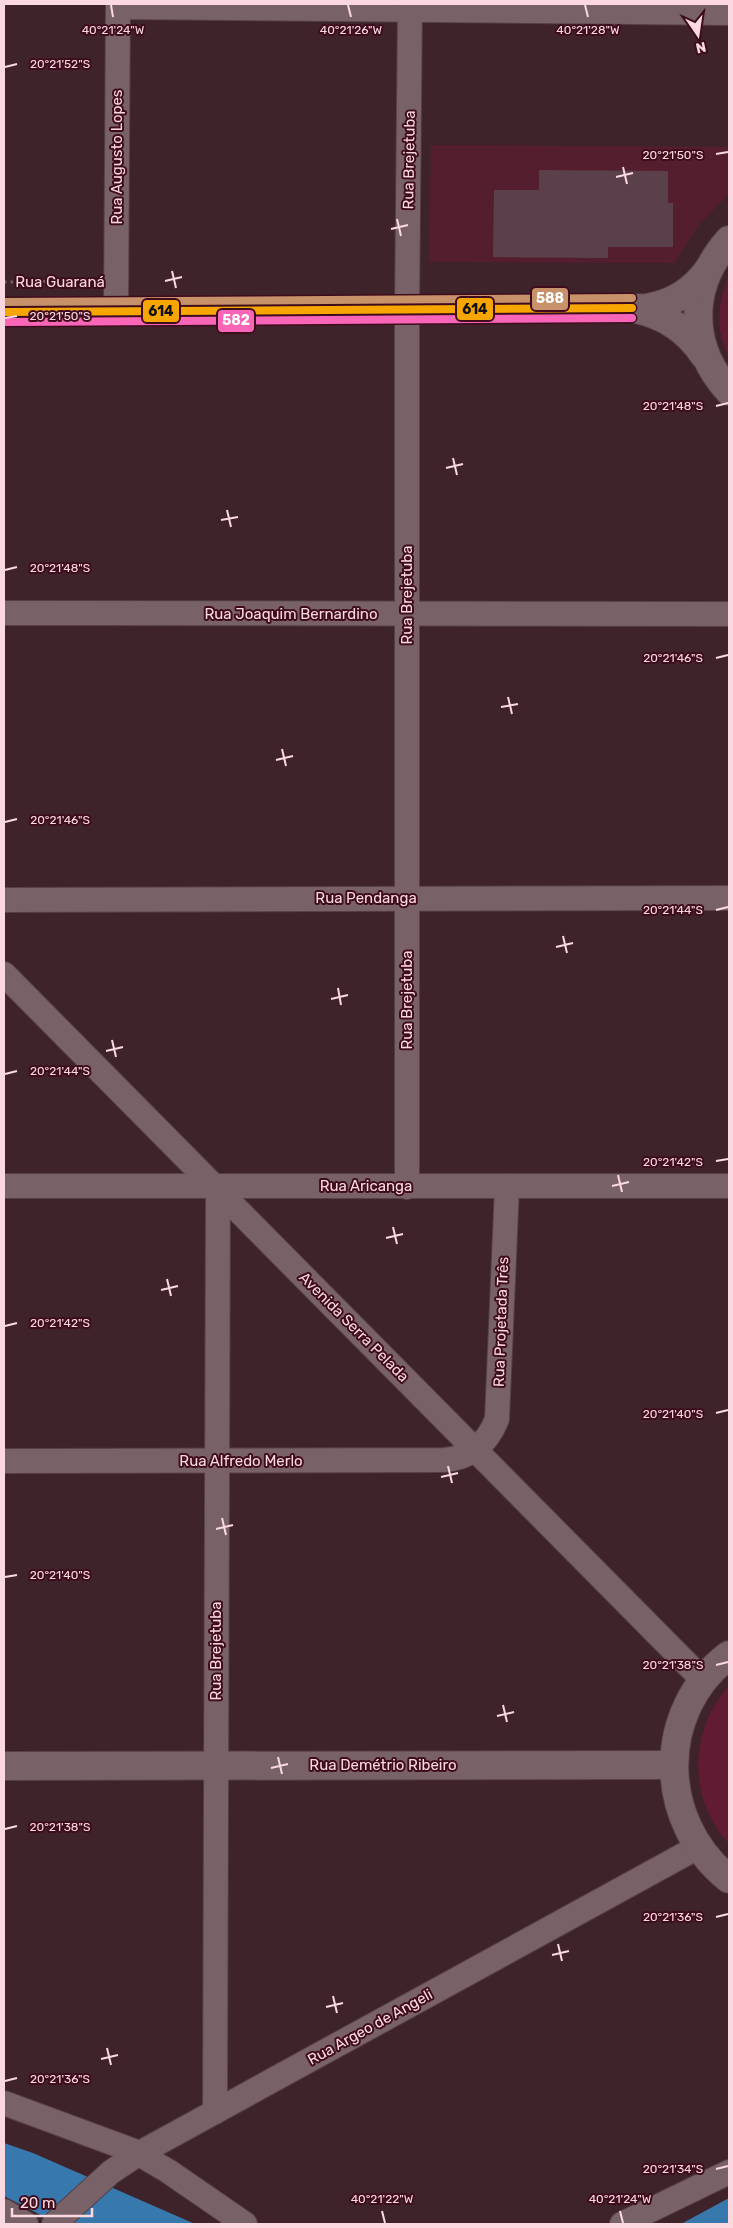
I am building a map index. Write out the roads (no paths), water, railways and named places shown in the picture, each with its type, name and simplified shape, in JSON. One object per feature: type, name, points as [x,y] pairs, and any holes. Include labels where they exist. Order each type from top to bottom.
[{"type":"street","points":[[118,5],[410,6],[729,12]]},
{"type":"street","name":"Rua Augusto Lopes","points":[[116,311],[118,5]]},
{"type":"street","name":"Rua Brejetuba","points":[[408,1187],[407,309],[410,6]]},
{"type":"street","points":[[729,240],[709,269],[701,292],[698,316],[701,340],[709,362],[729,391]]},
{"type":"street","name":"Rua Guaraná","points":[[4,312],[647,308],[675,300],[700,281],[709,269]]},
{"type":"street","name":"Rua Guaraná","points":[[632,308],[646,311],[672,323],[687,334],[709,362]]},
{"type":"street","name":"Rua Joaquim Bernardino","points":[[4,613],[729,614]]},
{"type":"street","name":"Rua Pendanga","points":[[4,900],[729,898]]},
{"type":"street","name":"Avenida Serra Pelada","points":[[4,974],[703,1680]]},
{"type":"street","name":"Rua Aricanga","points":[[4,1186],[216,1188],[729,1186]]},
{"type":"street","name":"Rua Projetada Três","points":[[476,1450],[485,1442],[497,1419],[507,1186]]},
{"type":"street","name":"Rua Brejetuba","points":[[215,2112],[216,1188]]},
{"type":"street","name":"Rua Alfredo Merlo","points":[[4,1461],[444,1460],[455,1459],[476,1450]]},
{"type":"street","points":[[729,1655],[703,1680],[696,1690],[681,1720],[673,1765],[679,1807],[698,1847],[713,1865],[729,1879]]},
{"type":"street","name":"Rua Demétrio Ribeiro","points":[[4,1766],[673,1765]]},
{"type":"street","name":"Rua Argeo de Angeli","points":[[54,2224],[111,2172],[138,2154],[698,1847]]},
{"type":"street","points":[[4,2103],[104,2139],[138,2154],[168,2171],[245,2224]]},
{"type":"street","points":[[622,2224],[729,2172]]},
{"type":"street","points":[[4,2211],[26,2224]]},
{"type":"water","points":[[4,2143],[33,2153],[195,2224],[58,2224],[4,2196]]},
{"type":"water","points":[[729,2198],[729,2224],[681,2224]]}]
